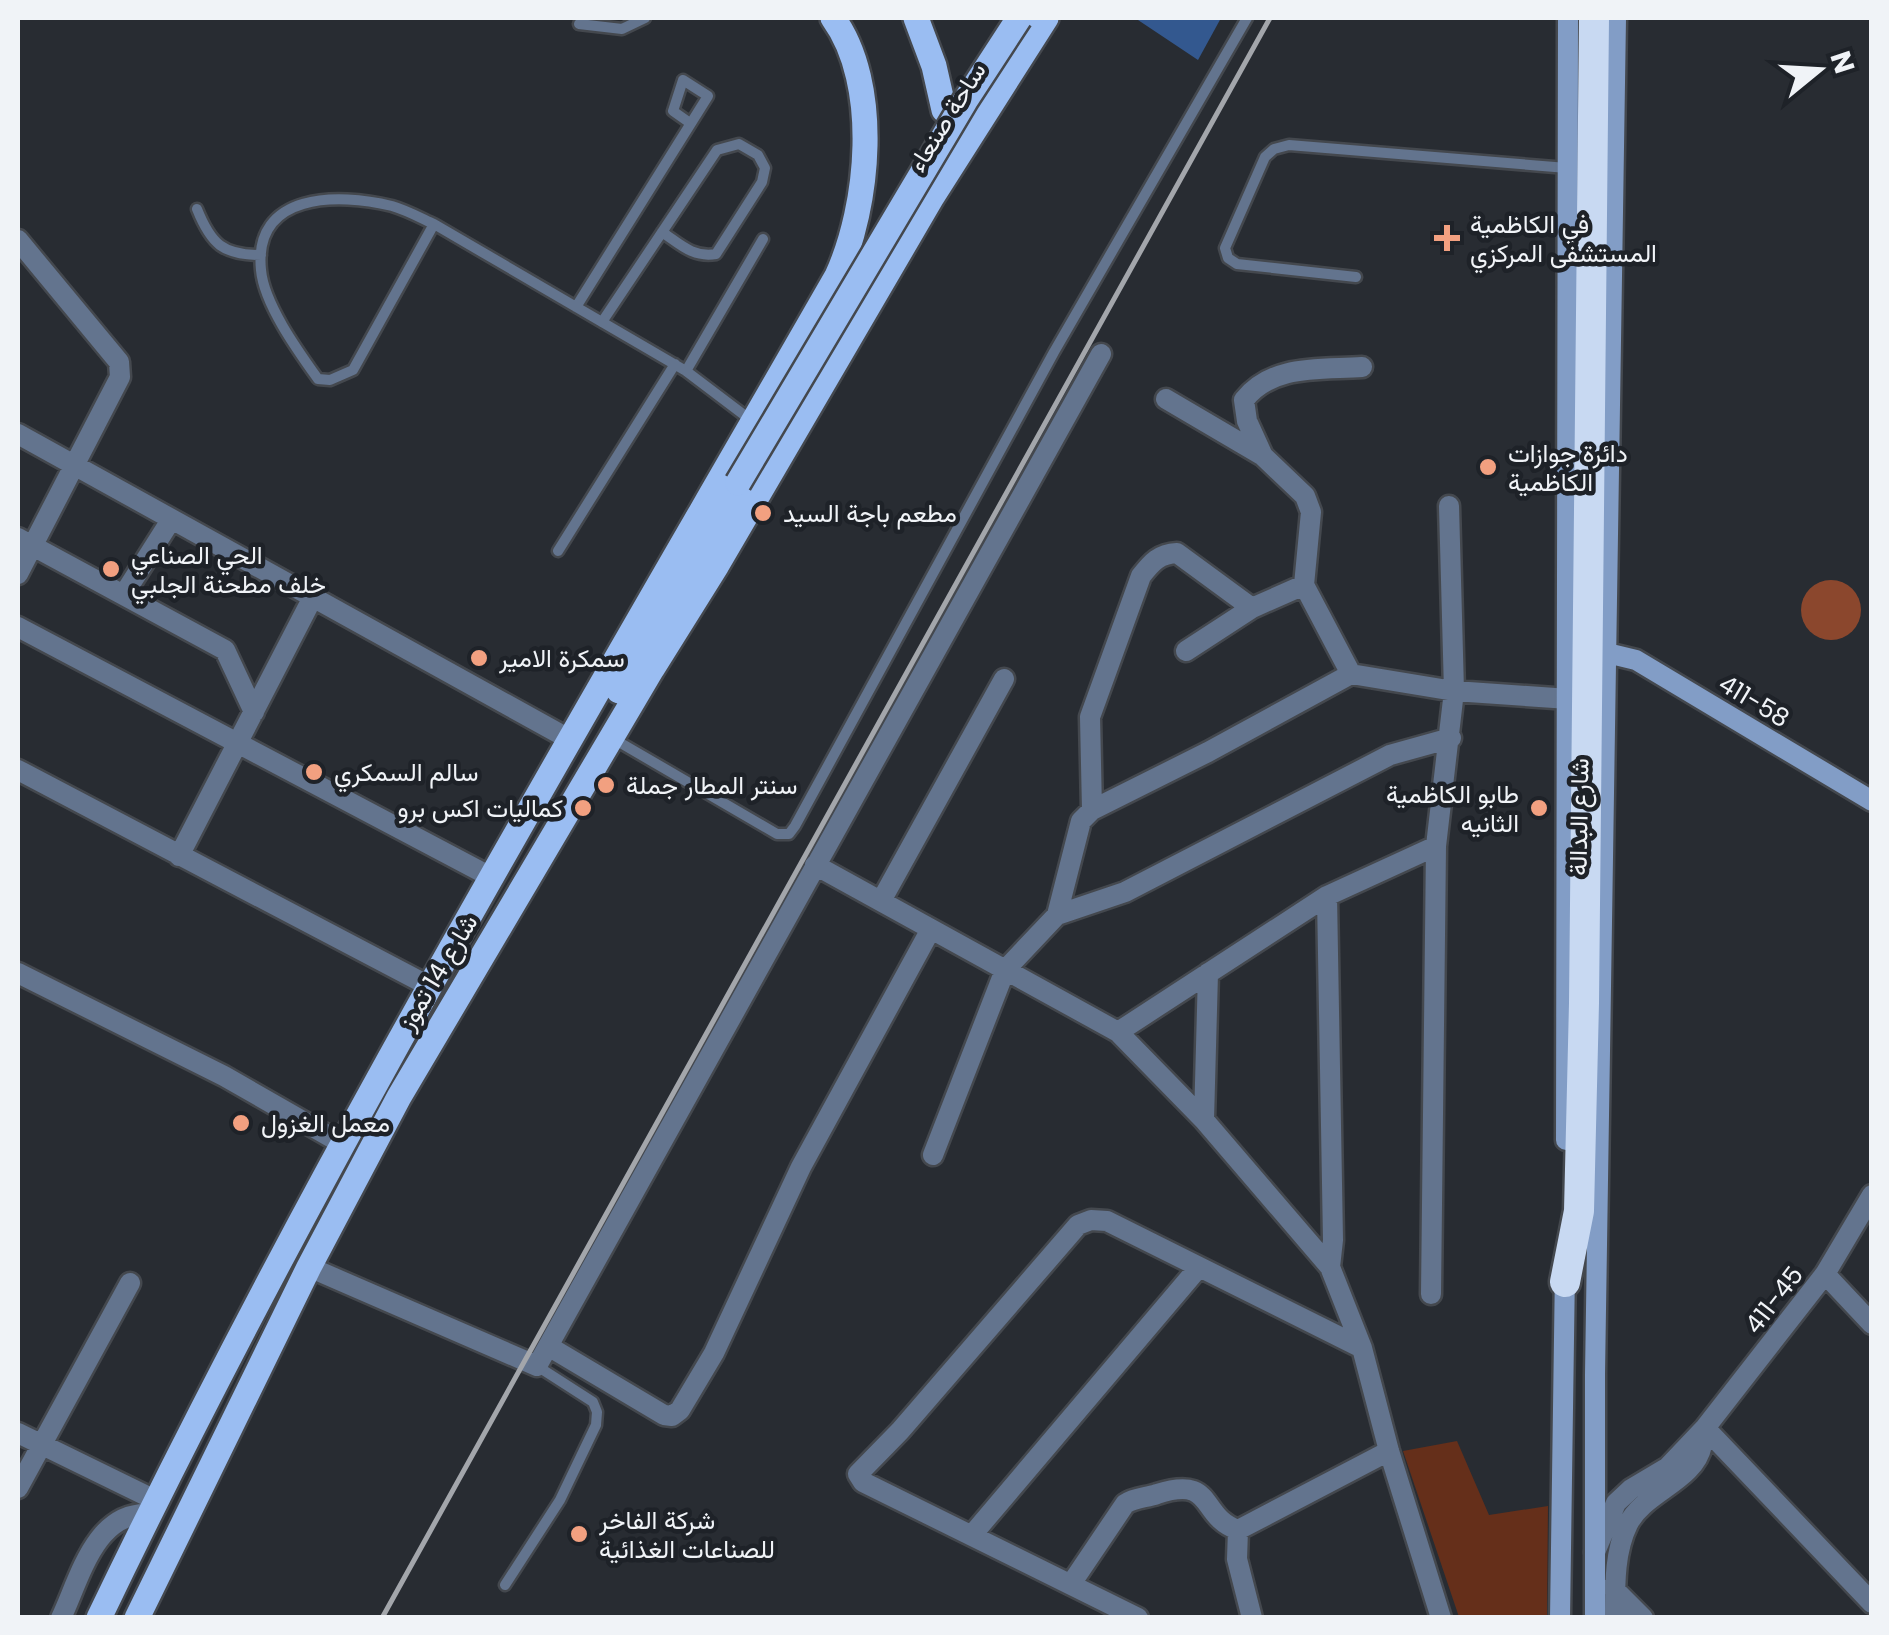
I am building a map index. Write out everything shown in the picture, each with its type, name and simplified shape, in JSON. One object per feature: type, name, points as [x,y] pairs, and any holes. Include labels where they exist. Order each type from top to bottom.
[{"type":"highway","points":[[1565,1282],[1578,1211],[1578,707],[1594,18]]},
{"type":"main road","name":"شارع 14 تموز","points":[[98,1618],[341,1143],[837,276],[855,224],[864,140],[855,64],[833,18]]},
{"type":"main road","name":"ساحة صنعاء","points":[[916,18],[934,66],[944,110]]},
{"type":"main road","points":[[510,846],[552,806],[574,774],[738,483],[1018,18]]},
{"type":"main road","name":"ساحة صنعاء","points":[[825,376],[1046,18]]},
{"type":"main road","points":[[1568,18],[1567,168],[1578,707]]},
{"type":"main road","name":"شارع البدالة","points":[[1595,1618],[1605,1587],[1596,1552],[1594,1374],[1616,18]]},
{"type":"main road","name":"ساحة صنعاء","points":[[932,197],[944,160]]},
{"type":"main road","points":[[791,356],[796,368],[806,376],[825,376]]},
{"type":"main road","name":"شارع 14 تموز","points":[[136,1618],[309,1267],[399,1097],[717,565],[825,376]]},
{"type":"main road","name":"411-58","points":[[1607,653],[1636,660],[1872,802]]},
{"type":"main road","points":[[1560,1618],[1565,1282]]},
{"type":"street","points":[[18,240],[119,362],[120,377],[25,542],[18,574]]},
{"type":"street","points":[[309,1267],[537,1366],[1101,354]]},
{"type":"street","points":[[1263,456],[1247,421],[1244,400],[1257,384],[1287,372],[1362,367]]},
{"type":"street","points":[[1166,399],[1263,456],[1305,496],[1312,512],[1304,585],[1351,674]]},
{"type":"street","points":[[18,434],[569,739]]},
{"type":"street","points":[[1431,1294],[1436,846],[1454,691],[1449,506]]},
{"type":"street","points":[[124,594],[170,520]]},
{"type":"street","points":[[25,542],[226,650],[254,712]]},
{"type":"street","points":[[1092,810],[1090,716],[1141,576],[1163,554],[1177,553],[1252,608]]},
{"type":"street","points":[[1186,651],[1252,608],[1304,585]]},
{"type":"street","points":[[179,856],[313,597]]},
{"type":"street","points":[[18,627],[491,877]]},
{"type":"street","points":[[1057,915],[1081,820],[1092,810],[1351,674],[1578,707]]},
{"type":"street","points":[[882,901],[1004,679]]},
{"type":"street","points":[[932,1155],[1005,970],[1057,915],[1125,892],[1390,755],[1450,738]]},
{"type":"street","points":[[18,770],[429,986]]},
{"type":"street","points":[[1118,1032],[1327,896],[1436,846]]},
{"type":"street","points":[[815,865],[1118,1032],[1204,1120],[1330,1267],[1362,1348],[1441,1618]]},
{"type":"street","points":[[1327,896],[1333,1240],[1330,1267]]},
{"type":"street","points":[[548,1346],[664,1416],[680,1410],[714,1353],[801,1168],[932,929]]},
{"type":"street","points":[[18,972],[224,1076],[341,1143]]},
{"type":"street","points":[[1204,1120],[1208,973]]},
{"type":"street","name":"411-45","points":[[1705,1428],[1826,1274],[1872,1195]]},
{"type":"street","points":[[1138,1618],[863,1482],[858,1474],[900,1431],[1078,1225],[1090,1220],[1107,1221],[1362,1348]]},
{"type":"street","points":[[972,1536],[1199,1267]]},
{"type":"street","points":[[1826,1274],[1872,1324]]},
{"type":"street","points":[[18,1488],[130,1283]]},
{"type":"street","points":[[1596,1552],[1616,1503],[1668,1467],[1705,1428]]},
{"type":"street","points":[[1615,1618],[1605,1587],[1628,1524],[1643,1504],[1684,1473],[1700,1454],[1705,1428]]},
{"type":"street","points":[[1705,1428],[1872,1603]]},
{"type":"street","points":[[18,1433],[152,1507]]},
{"type":"street","points":[[1238,1530],[1389,1450]]},
{"type":"street","points":[[1071,1584],[1132,1499],[1176,1488],[1192,1490],[1206,1498],[1220,1520],[1238,1530]]},
{"type":"street","points":[[60,1618],[106,1529],[125,1516],[152,1507]]},
{"type":"street","points":[[1238,1530],[1237,1559],[1252,1618]]},
{"type":"street","points":[[1605,1587],[1643,1618]]},
{"type":"lane","points":[[578,24],[622,30],[644,18]]},
{"type":"lane","points":[[611,738],[778,834],[788,834],[796,826],[1054,352],[1247,18]]},
{"type":"lane","points":[[576,307],[690,123]]},
{"type":"lane","points":[[602,322],[662,232],[717,150],[739,144],[758,155],[765,168],[762,182],[716,254],[692,254],[662,232]]},
{"type":"lane","points":[[1356,277],[1237,264],[1228,258],[1225,248],[1265,157],[1274,149],[1290,145],[1567,168]]},
{"type":"lane","points":[[434,224],[353,370],[330,380],[318,379],[268,297],[261,272],[264,238],[277,215],[293,206],[319,200],[362,200],[395,206],[434,224],[675,364],[753,422]]},
{"type":"lane","points":[[197,209],[206,232],[220,246],[238,255],[262,255]]},
{"type":"lane","points":[[686,371],[763,239]]},
{"type":"lane","points":[[558,551],[675,364]]},
{"type":"lane","points":[[505,1585],[560,1500],[596,1425],[593,1402],[537,1366]]},
{"type":"shaded area","points":[[1831,580],[1853,588],[1861,610],[1853,632],[1831,640],[1809,632],[1801,610],[1809,588]]},
{"type":"shaded area","points":[[1457,1441],[1489,1515],[1548,1506],[1547,1617],[1459,1617],[1403,1451]]},
{"type":"building","points":[[1135,18],[1221,18],[1198,60]]},
{"type":"railway","points":[[382,1618],[1270,18]]},
{"type":"place","name":"في الكاظمية المستشفى المركزي","points":[[1447,238]]},
{"type":"place","name":"دائرة جوازات الكاظمية","points":[[1488,467]]},
{"type":"place","name":"مطعم باجة السيد","points":[[763,513]]},
{"type":"place","name":"الحي الصناعي خلف مطحنة الجلبي","points":[[111,569]]},
{"type":"place","name":"سمكرة الامير","points":[[479,658]]},
{"type":"place","name":"سالم السمكري","points":[[314,772]]},
{"type":"place","name":"سنتر المطار جملة","points":[[606,785]]},
{"type":"place","name":"كماليات اكس برو","points":[[583,808]]},
{"type":"place","name":"طابو الكاظمية الثانيه","points":[[1539,808]]},
{"type":"place","name":"معمل الغزول","points":[[241,1123]]},
{"type":"place","name":"شركة الفاخر للصناعات الغذائية","points":[[579,1534]]}]
